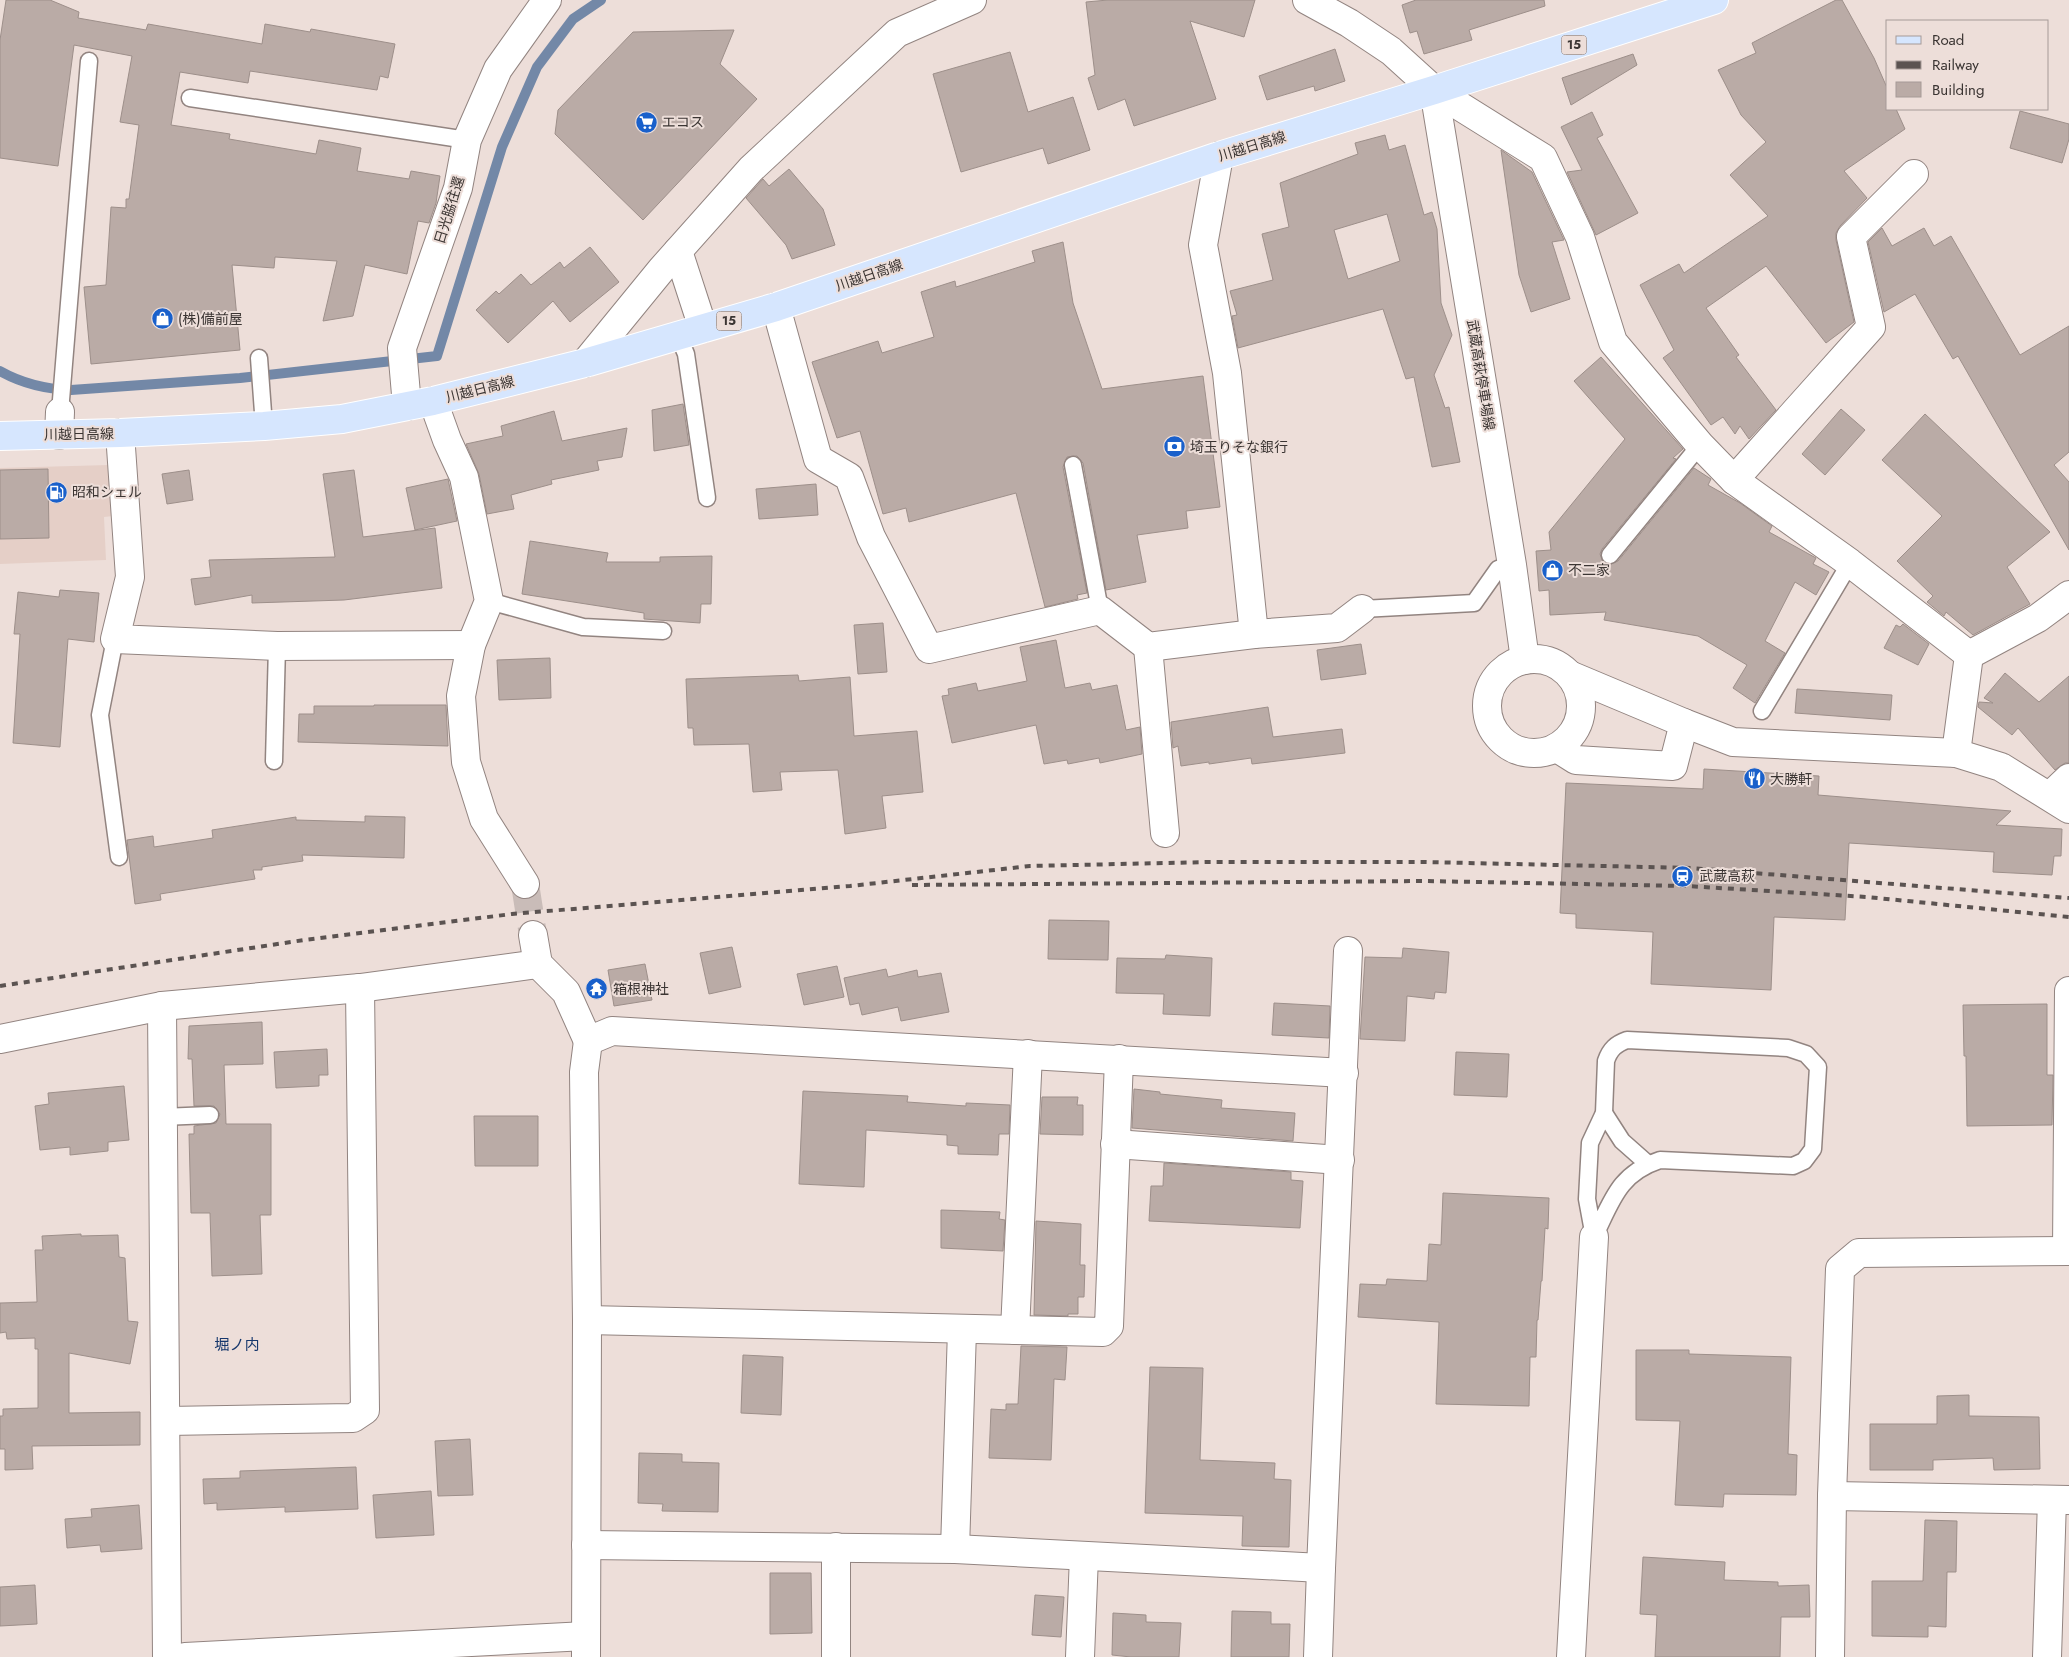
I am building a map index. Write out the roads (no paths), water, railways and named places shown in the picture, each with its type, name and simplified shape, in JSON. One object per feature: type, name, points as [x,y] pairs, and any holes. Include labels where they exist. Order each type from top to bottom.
[{"type":"main road","name":"川越日高線","points":[[0,436],[60,423],[120,433],[263,414],[342,419],[433,401],[585,363],[776,307],[1219,156],[1434,90],[1714,0]]},
{"type":"street","name":"日光脇往還","points":[[407,406],[402,348],[458,188],[467,140],[498,69],[548,0]]},
{"type":"street","points":[[585,363],[678,251],[751,169],[897,33],[972,0]]},
{"type":"street","points":[[1307,0],[1349,23],[1391,51],[1434,90],[1542,158],[1580,237],[1614,342],[1700,445],[1734,480],[1850,563],[1969,655]]},
{"type":"street","name":"武蔵高萩停車場線","points":[[1434,90],[1512,565],[1525,660]]},
{"type":"street","points":[[1219,156],[1202,245],[1227,373],[1254,634]]},
{"type":"street","points":[[1734,480],[1871,327],[1851,236],[1914,174]]},
{"type":"street","points":[[678,251],[691,332]]},
{"type":"street","points":[[776,307],[818,459],[849,477],[871,537],[929,649],[1100,610],[1148,647],[1254,634],[1337,628],[1362,609]]},
{"type":"street","points":[[433,401],[447,440],[464,476],[489,601],[471,645],[461,696],[466,762],[484,820],[525,884]]},
{"type":"street","points":[[120,433],[130,577],[115,639],[276,646],[471,645]]},
{"type":"street","points":[[1969,655],[2038,618],[2069,595]]},
{"type":"street","points":[[1148,647],[1165,833]]},
{"type":"street","points":[[1956,753],[1969,655]]},
{"type":"street","points":[[1572,676],[1582,702],[1581,716],[1568,740],[1557,748],[1542,753],[1527,753],[1512,748],[1500,739],[1491,727],[1486,711],[1487,696],[1492,682],[1502,670],[1516,662],[1531,658],[1546,660],[1560,666],[1572,676],[1733,742],[1956,753],[2001,767],[2063,794]]},
{"type":"street","points":[[1557,748],[1576,760],[1673,766],[1684,723]]},
{"type":"street","points":[[185,1657],[586,1646],[587,1320],[584,1072],[588,1041],[566,992],[538,964],[533,935]]},
{"type":"street","points":[[1318,1657],[1348,952]]},
{"type":"street","points":[[0,1039],[162,1006],[360,988],[538,964]]},
{"type":"street","points":[[167,1421],[354,1418],[365,1410],[360,988]]},
{"type":"street","points":[[1830,1657],[1832,1496],[1840,1269],[1860,1253],[2068,1250],[2069,991]]},
{"type":"street","points":[[162,1006],[167,1421],[167,1657]]},
{"type":"street","points":[[588,1041],[612,1031],[1344,1072]]},
{"type":"street","points":[[1015,1330],[1028,1054]]},
{"type":"street","points":[[587,1320],[1103,1332],[1109,1326],[1119,1059]]},
{"type":"street","points":[[1115,1144],[1340,1160]]},
{"type":"street","points":[[1571,1657],[1594,1237]]},
{"type":"street","points":[[955,1549],[962,1330]]},
{"type":"street","points":[[1832,1496],[2060,1500],[2047,1657]]},
{"type":"street","points":[[586,1545],[955,1549],[1321,1568]]},
{"type":"street","points":[[836,1547],[836,1657]]},
{"type":"street","points":[[1080,1657],[1084,1556]]},
{"type":"lane","points":[[60,423],[89,60]]},
{"type":"lane","points":[[190,98],[467,140]]},
{"type":"lane","points":[[691,332],[686,354],[707,498]]},
{"type":"lane","points":[[259,358],[263,414]]},
{"type":"lane","points":[[1610,555],[1700,445]]},
{"type":"lane","points":[[1073,465],[1100,610]]},
{"type":"lane","points":[[1762,711],[1850,563]]},
{"type":"lane","points":[[1362,609],[1474,603],[1498,569],[1512,565]]},
{"type":"lane","points":[[489,601],[583,627],[663,631]]},
{"type":"lane","points":[[115,639],[100,715],[119,857]]},
{"type":"lane","points":[[274,761],[276,646]]},
{"type":"lane","points":[[1627,1040],[1788,1048],[1806,1054],[1818,1067],[1813,1149],[1804,1160],[1793,1166],[1660,1160],[1648,1164],[1631,1174],[1620,1186],[1594,1237],[1587,1199],[1590,1142],[1604,1114],[1606,1061],[1609,1052],[1618,1044],[1627,1040]]},
{"type":"lane","points":[[1604,1114],[1622,1141],[1648,1164]]},
{"type":"lane","points":[[162,1117],[210,1115]]},
{"type":"waterway","points":[[0,371],[34,385],[71,390],[240,378],[437,356],[502,147],[537,67],[573,19],[601,0]]},
{"type":"tunnel","points":[[525,884],[533,935]]},
{"type":"railway","points":[[0,986],[304,940],[512,914],[850,886],[1030,866],[1210,862],[1424,862],[1691,868],[2069,898]]},
{"type":"railway","points":[[912,885],[1424,881],[1687,886],[1867,897],[2069,917]]},
{"type":"place","name":"エコス","points":[[646,122]]},
{"type":"place","name":"(株)備前屋","points":[[162,319]]},
{"type":"place","name":"埼玉りそな銀行","points":[[1174,447]]},
{"type":"place","name":"昭和シェル","points":[[56,492]]},
{"type":"place","name":"不二家","points":[[1552,570]]},
{"type":"place","name":"大勝軒","points":[[1754,779]]},
{"type":"place","name":"武蔵高萩","points":[[1683,876]]},
{"type":"place","name":"箱根神社","points":[[597,989]]},
{"type":"district","name":"堀ノ内","points":[[237,1345]]}]
